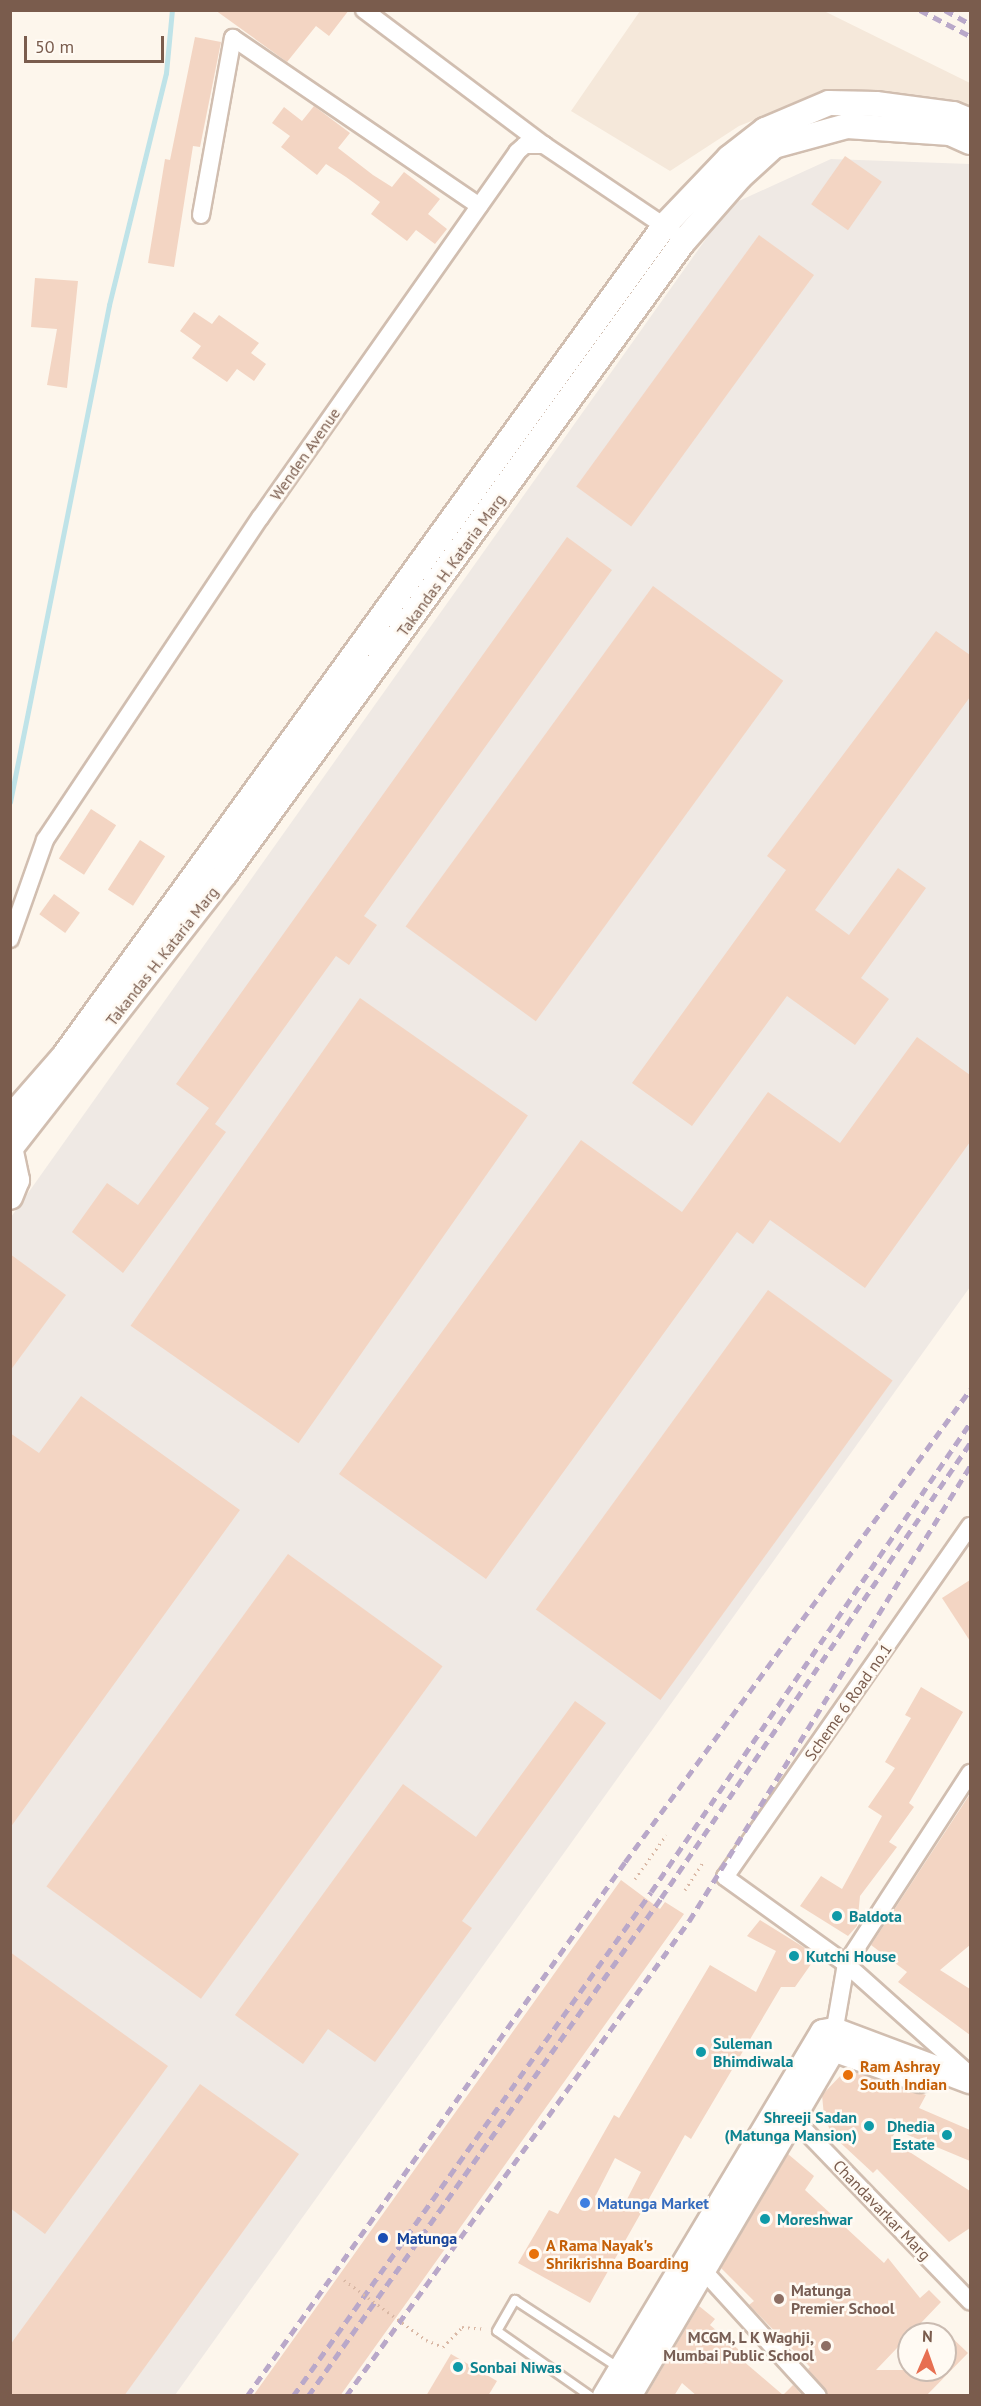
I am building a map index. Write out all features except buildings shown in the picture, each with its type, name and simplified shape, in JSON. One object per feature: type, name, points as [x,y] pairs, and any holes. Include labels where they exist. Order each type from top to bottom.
[{"type":"main road","name":"Takandas H. Kataria Marg","points":[[11,1148],[69,1062],[683,242],[740,177],[774,146],[816,120],[829,103],[876,104],[961,128]]},
{"type":"main road","name":"Takandas H. Kataria Marg","points":[[216,867],[665,225],[729,158],[765,130],[816,120]]},
{"type":"main road","name":"Takandas H. Kataria Marg","points":[[10,1118],[69,1062]]},
{"type":"main road","points":[[10,1197],[17,1180],[11,1148]]},
{"type":"main road","points":[[605,2396],[823,2032],[833,2039],[970,2098]]},
{"type":"main road","points":[[833,2039],[970,2081]]},
{"type":"main road","points":[[628,2396],[701,2268],[793,2118],[833,2039]]},
{"type":"street","points":[[364,10],[544,145],[665,225],[683,242]]},
{"type":"street","points":[[201,215],[233,38],[479,207]]},
{"type":"street","name":"Wenden Avenue","points":[[10,939],[45,840],[260,518],[517,152],[525,145],[544,145]]},
{"type":"street","name":"Scheme 6 Road no.1","points":[[846,1965],[724,1877],[970,1526]]},
{"type":"street","points":[[833,2039],[846,1965],[970,1773]]},
{"type":"street","points":[[846,1965],[970,2075]]},
{"type":"street","name":"Chandavarkar Marg","points":[[793,2118],[970,2301]]},
{"type":"street","points":[[701,2268],[818,2396]]},
{"type":"lane","points":[[590,2396],[496,2331],[515,2300],[621,2369]]},
{"type":"path","points":[[635,1879],[666,1835]]},
{"type":"path","points":[[685,1890],[703,1862]]},
{"type":"path","points":[[344,2280],[426,2340],[443,2347],[454,2333],[468,2326],[496,2331]]},
{"type":"shaded area","points":[[640,11],[824,11],[970,83],[970,119],[939,104],[878,92],[826,91],[739,126],[670,171],[571,111]]},
{"type":"shaded area","points":[[831,159],[970,164],[970,1287],[175,2395],[11,2396],[11,1217],[730,205]]},
{"type":"waterway","points":[[10,802],[109,305],[166,73],[172,10]]},
{"type":"railway","points":[[920,10],[970,36]]},
{"type":"railway","points":[[945,10],[970,24]]},
{"type":"railway","points":[[247,2396],[625,1862],[970,1390]]},
{"type":"railway","points":[[293,2396],[651,1892],[970,1423]]},
{"type":"railway","points":[[308,2396],[661,1898],[970,1443]]},
{"type":"railway","points":[[346,2396],[689,1921],[970,1466]]},
{"type":"place","name":"Baldota","points":[[837,1916]]},
{"type":"place","name":"Kutchi House","points":[[794,1956]]},
{"type":"place","name":"Suleman Bhimdiwala","points":[[701,2052]]},
{"type":"place","name":"Ram Ashray South Indian","points":[[848,2075]]},
{"type":"place","name":"Shreeji Sadan (Matunga Mansion)","points":[[869,2126]]},
{"type":"place","name":"Dhedia Estate","points":[[947,2135]]},
{"type":"place","name":"Matunga Market","points":[[585,2203]]},
{"type":"place","name":"Moreshwar","points":[[765,2219]]},
{"type":"place","name":"Matunga","points":[[383,2238]]},
{"type":"place","name":"A Rama Nayak's Shrikrishna Boarding","points":[[534,2254]]},
{"type":"place","name":"Matunga Premier School","points":[[779,2299]]},
{"type":"place","name":"MCGM, L K Waghji, Mumbai Public School","points":[[826,2346]]},
{"type":"place","name":"Sonbai Niwas","points":[[458,2367]]}]
